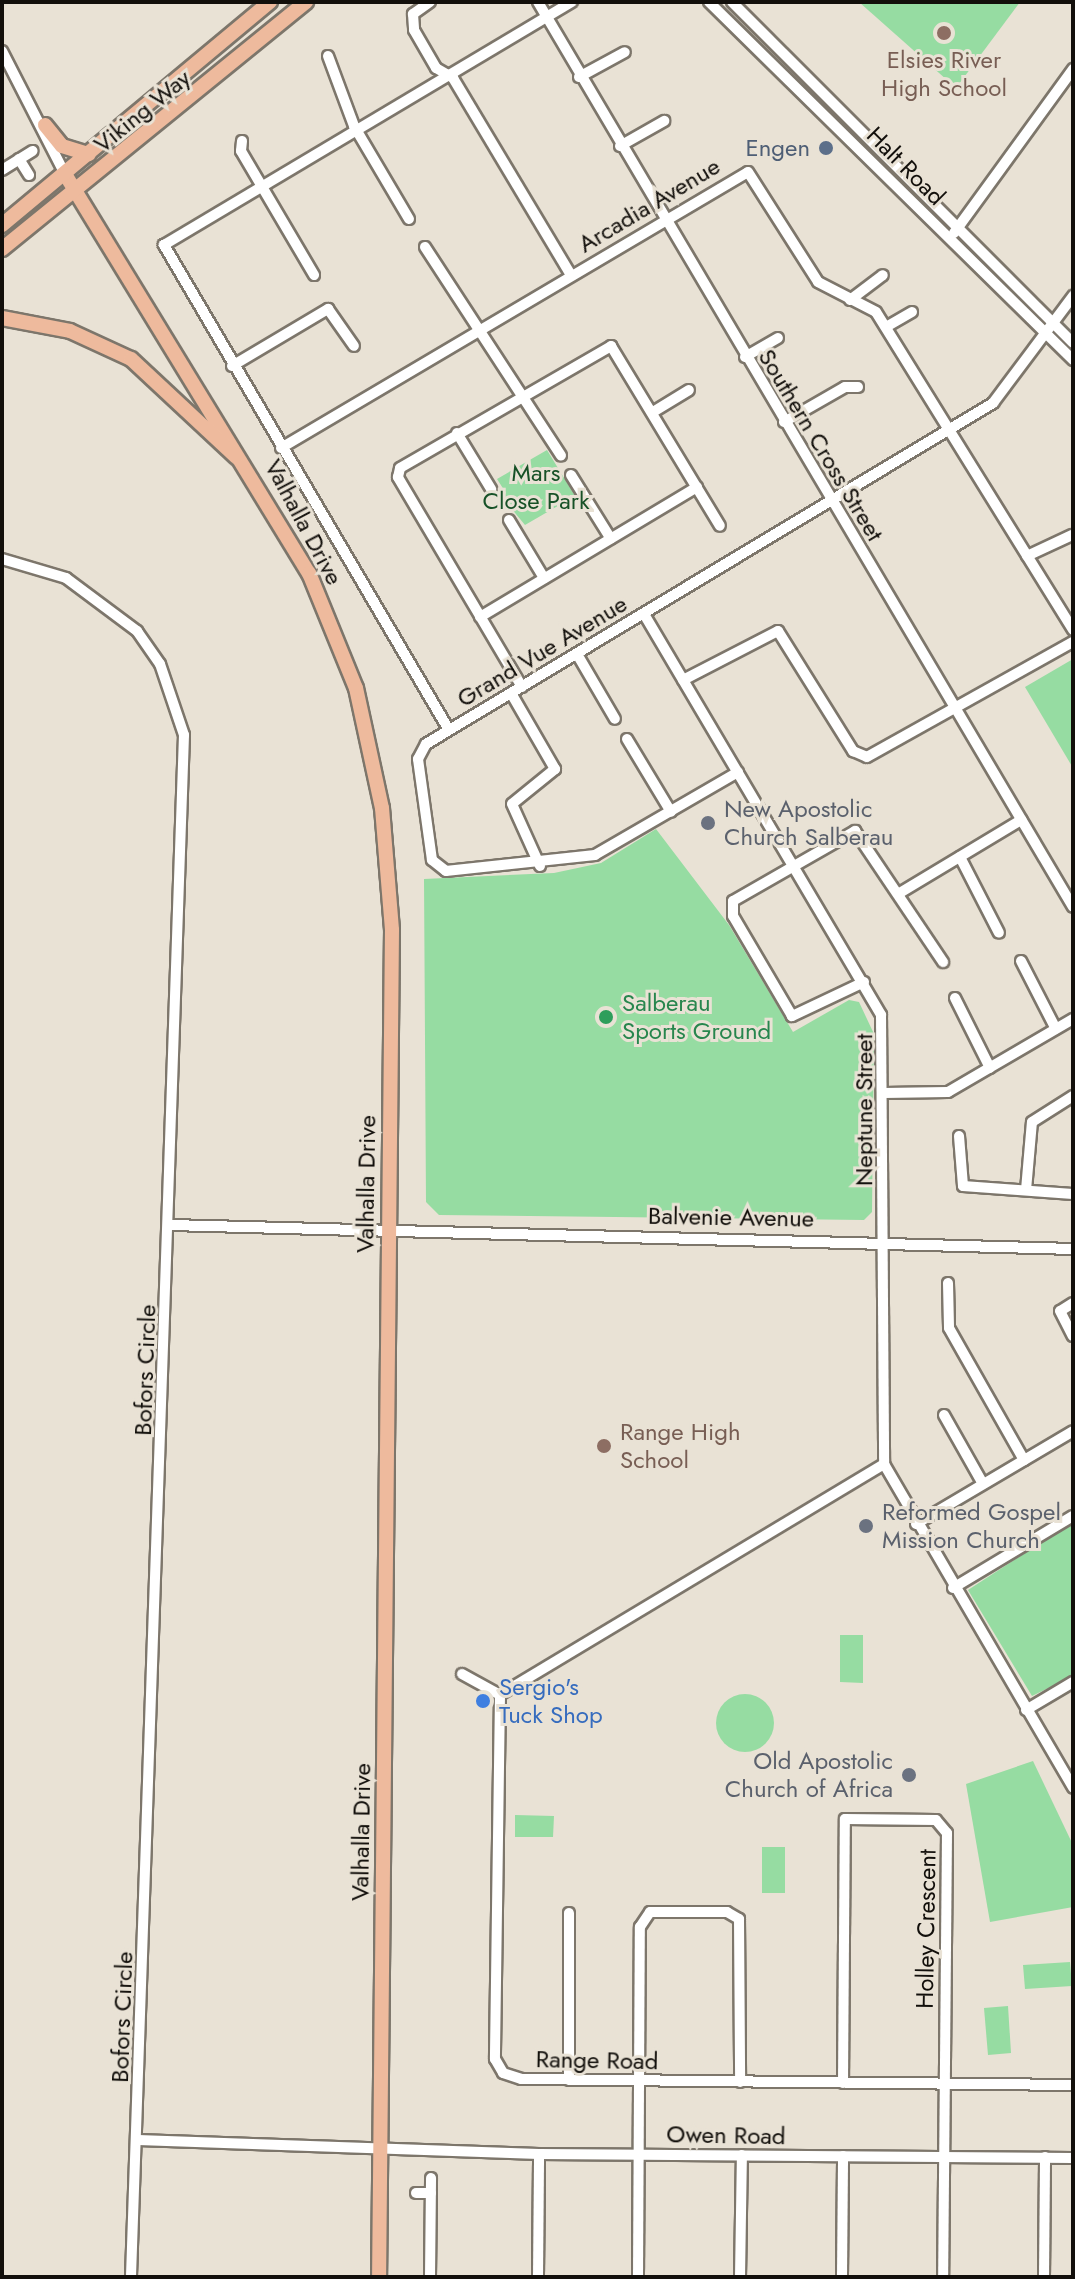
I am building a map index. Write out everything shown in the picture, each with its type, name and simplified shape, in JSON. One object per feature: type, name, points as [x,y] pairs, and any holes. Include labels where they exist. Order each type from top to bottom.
[{"type":"main road","name":"Viking Way","points":[[2,225],[270,2]]},
{"type":"main road","name":"Viking Way","points":[[2,249],[78,192],[306,2]]},
{"type":"main road","points":[[45,125],[62,146],[89,154]]},
{"type":"main road","name":"Valhalla Drive","points":[[65,174],[267,495],[347,662],[382,808],[392,930],[379,2277]]},
{"type":"main road","points":[[2,318],[70,331],[131,359],[175,395],[267,495]]},
{"type":"street","points":[[430,2],[413,14],[412,26],[571,275]]},
{"type":"street","name":"Southern Cross Street","points":[[538,2],[663,220],[1073,907]]},
{"type":"street","points":[[449,730],[166,255],[169,236],[444,73],[572,2]]},
{"type":"street","name":"Halt Road","points":[[709,2],[1073,343]]},
{"type":"street","name":"Halt Road","points":[[732,2],[1073,360]]},
{"type":"street","points":[[2,51],[45,125],[65,174]]},
{"type":"street","points":[[579,77],[625,52]]},
{"type":"street","points":[[328,56],[354,126],[409,219]]},
{"type":"street","points":[[954,233],[1073,69]]},
{"type":"street","points":[[620,146],[664,121]]},
{"type":"street","points":[[242,141],[259,183],[314,275]]},
{"type":"street","points":[[2,170],[32,151]]},
{"type":"street","points":[[19,159],[29,175]]},
{"type":"street","name":"Arcadia Avenue","points":[[281,448],[663,220],[752,174],[818,282],[874,310],[886,327],[1073,630]]},
{"type":"street","points":[[425,247],[448,289],[483,327],[561,456]]},
{"type":"street","points":[[850,300],[883,275]]},
{"type":"street","name":"Grand Vue Avenue","points":[[738,772],[602,853],[540,866],[446,871],[434,863],[418,755],[449,730],[996,401],[1073,296]]},
{"type":"street","points":[[232,366],[328,309],[354,346]]},
{"type":"street","points":[[886,327],[912,312]]},
{"type":"street","points":[[745,357],[778,338]]},
{"type":"street","points":[[522,687],[397,474],[523,393],[611,346],[720,526]]},
{"type":"street","points":[[784,422],[845,387],[858,387]]},
{"type":"street","points":[[653,412],[689,390]]},
{"type":"street","points":[[457,433],[491,489]]},
{"type":"street","points":[[571,475],[611,539]]},
{"type":"street","points":[[480,617],[697,487]]},
{"type":"street","points":[[509,520],[544,578]]},
{"type":"street","points":[[1027,556],[1072,535]]},
{"type":"street","name":"Bofors Circle","points":[[2,559],[66,578],[105,601],[160,664],[180,715],[183,858],[131,2277]]},
{"type":"street","name":"Neptune Street","points":[[644,614],[864,982],[883,1022],[884,1464]]},
{"type":"street","points":[[683,680],[774,630],[860,756],[955,709],[1073,642]]},
{"type":"street","points":[[577,654],[615,719]]},
{"type":"street","points":[[511,693],[555,769],[512,808],[540,866]]},
{"type":"street","points":[[627,739],[671,812]]},
{"type":"street","points":[[898,894],[1021,820]]},
{"type":"street","points":[[864,982],[803,1016],[789,1013],[731,908],[794,865],[855,831],[943,962]]},
{"type":"street","points":[[960,857],[999,933]]},
{"type":"street","points":[[1021,961],[1056,1029]]},
{"type":"street","points":[[955,998],[990,1068]]},
{"type":"street","points":[[884,1093],[948,1092],[1073,1019]]},
{"type":"street","points":[[1026,1190],[1032,1122],[1073,1096]]},
{"type":"street","points":[[959,1136],[963,1186],[1073,1194]]},
{"type":"street","name":"Balvenie Avenue","points":[[170,1225],[883,1239],[1073,1249]]},
{"type":"street","points":[[948,1283],[949,1328],[1024,1460]]},
{"type":"street","points":[[1070,1303],[1060,1311],[1073,1336]]},
{"type":"street","points":[[944,1415],[983,1484]]},
{"type":"street","points":[[916,1524],[1073,1431]]},
{"type":"street","points":[[462,1674],[500,1695],[884,1464],[953,1588],[1073,1788]]},
{"type":"street","points":[[953,1588],[1073,1516]]},
{"type":"street","points":[[1026,1710],[1073,1682]]},
{"type":"street","name":"Range Road","points":[[500,1695],[494,2054],[510,2077],[1073,2085]]},
{"type":"street","name":"Holley Crescent","points":[[843,2083],[845,1819],[936,1820],[947,1833],[943,2277]]},
{"type":"street","points":[[638,2277],[641,1922],[655,1911],[730,1913],[741,1923],[740,2082]]},
{"type":"street","points":[[569,1913],[569,2080]]},
{"type":"street","name":"Owen Road","points":[[138,2140],[379,2151],[1073,2158]]},
{"type":"street","points":[[538,2277],[539,2154]]},
{"type":"street","points":[[740,2277],[742,2155]]},
{"type":"street","points":[[842,2277],[843,2156]]},
{"type":"street","points":[[1044,2277],[1045,2157]]},
{"type":"street","points":[[430,2277],[431,2178]]},
{"type":"street","points":[[416,2193],[431,2193]]},
{"type":"green space","points":[[859,2],[1020,2],[956,88]]},
{"type":"green space","name":"Mars Close Park","points":[[547,450],[575,496],[525,525],[501,496],[506,493],[497,479]]},
{"type":"green space","points":[[1073,659],[1073,768],[1025,687]]},
{"type":"green space","name":"Salberau Sports Ground","points":[[656,829],[729,925],[793,1032],[849,1000],[859,1002],[874,1034],[872,1212],[864,1220],[439,1215],[426,1202],[424,879],[554,873],[601,863]]},
{"type":"green space","points":[[1073,1522],[1073,1676],[1032,1696],[968,1590]]},
{"type":"green space","points":[[840,1635],[863,1635],[863,1683],[840,1682]]},
{"type":"green space","points":[[745,1694],[756,1696],[765,1703],[772,1712],[772,1734],[765,1743],[756,1750],[745,1752],[734,1750],[725,1743],[718,1734],[716,1723],[718,1712],[725,1703],[734,1696]]},
{"type":"green space","points":[[1033,1761],[1073,1845],[1073,1907],[990,1922],[966,1784]]},
{"type":"green space","points":[[515,1815],[554,1816],[553,1837],[515,1837]]},
{"type":"green space","points":[[762,1847],[785,1847],[785,1893],[762,1893]]},
{"type":"green space","points":[[1070,1962],[1072,1986],[1025,1989],[1023,1965]]},
{"type":"green space","points":[[1008,2006],[1011,2053],[988,2055],[984,2008]]},
{"type":"place","name":"Elsies River High School","points":[[944,33]]},
{"type":"place","name":"Engen","points":[[826,148]]},
{"type":"place","name":"New Apostolic Church Salberau","points":[[708,823]]},
{"type":"place","name":"Salberau Sports Ground","points":[[606,1017]]},
{"type":"place","name":"Range High School","points":[[604,1446]]},
{"type":"place","name":"Reformed Gospel Mission Church","points":[[866,1526]]},
{"type":"place","name":"Sergio's Tuck Shop","points":[[483,1701]]},
{"type":"place","name":"Old Apostolic Church of Africa","points":[[909,1775]]}]
